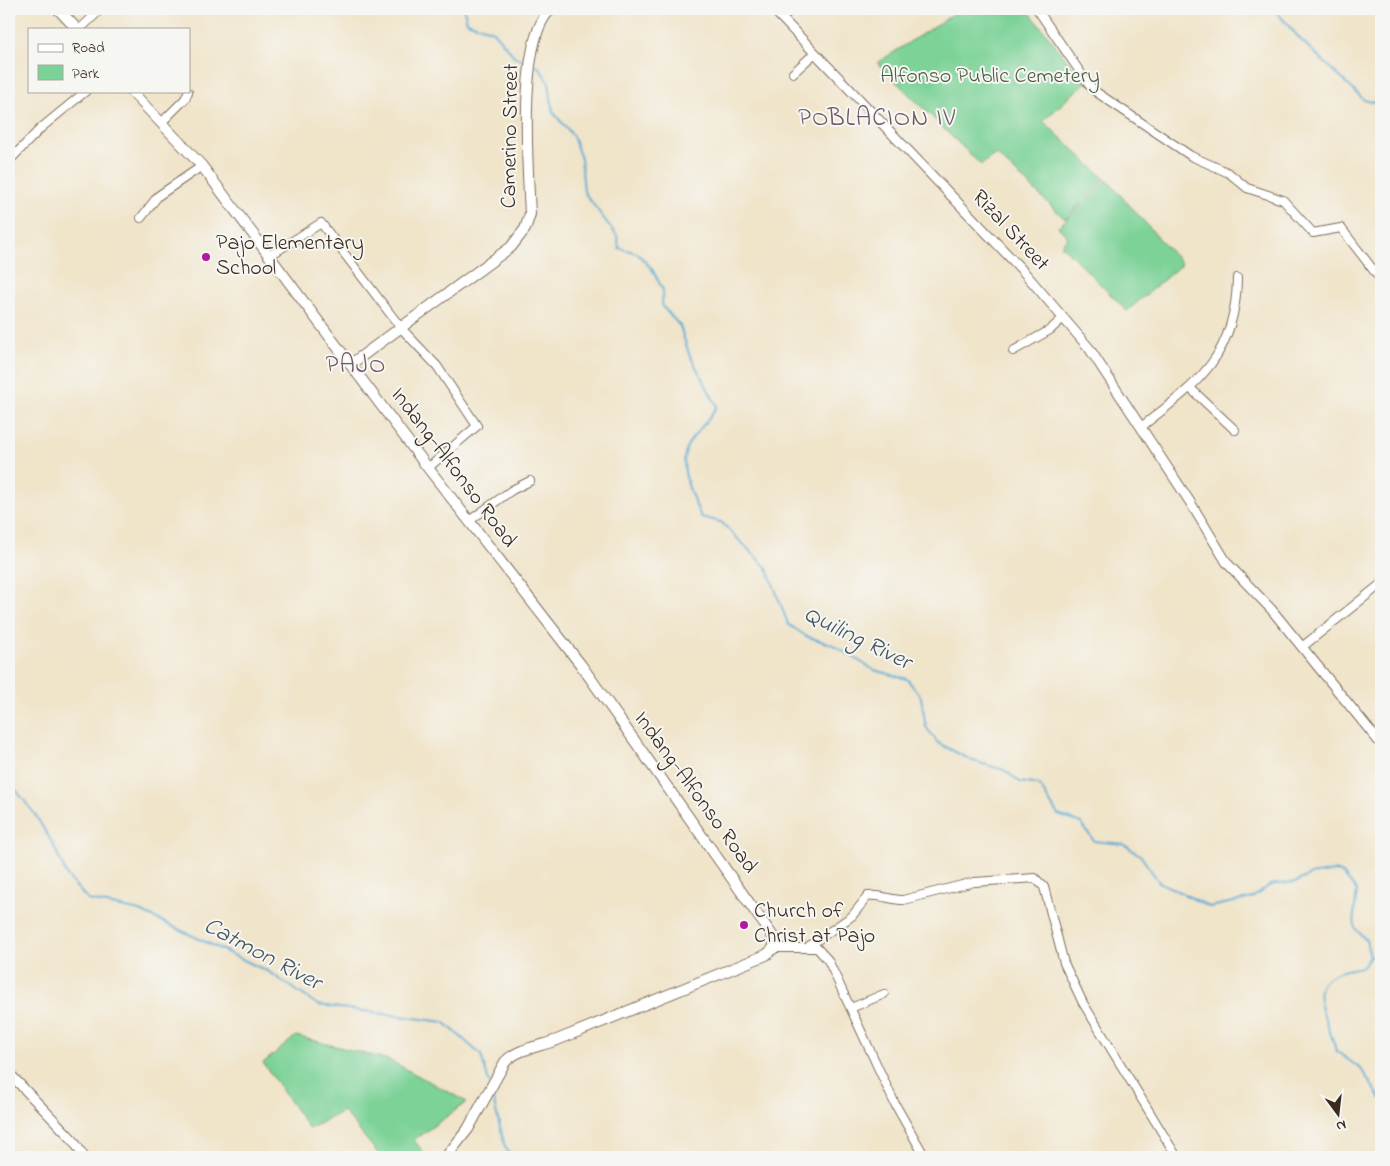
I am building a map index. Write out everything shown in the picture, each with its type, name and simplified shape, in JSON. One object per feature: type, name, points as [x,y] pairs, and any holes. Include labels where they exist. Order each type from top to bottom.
[{"type":"main road","points":[[58,9],[77,28]]},
{"type":"main road","name":"Camerino Street","points":[[352,364],[511,247],[525,229],[530,214],[528,83],[532,52],[544,15],[552,9]]},
{"type":"main road","name":"Indang-Alfonso Road","points":[[132,92],[202,166],[428,468],[581,665],[749,900],[774,938],[774,948]]},
{"type":"main road","points":[[446,1157],[468,1129],[510,1056],[522,1050],[540,1047],[709,980],[766,955],[774,948]]},
{"type":"street","points":[[79,28],[101,9]]},
{"type":"street","name":"Rizal Street","points":[[773,9],[982,226],[1089,348],[1190,502],[1227,563],[1271,609],[1381,744]]},
{"type":"street","points":[[781,17],[792,9]]},
{"type":"street","points":[[1037,9],[1088,85],[1096,92],[1190,156],[1229,173],[1247,188],[1283,200],[1313,233],[1341,228],[1381,280]]},
{"type":"street","points":[[793,72],[815,53]]},
{"type":"street","points":[[9,161],[41,128],[85,92]]},
{"type":"street","points":[[161,123],[186,98],[188,92]]},
{"type":"street","points":[[141,218],[158,196],[202,166]]},
{"type":"street","points":[[269,256],[321,223],[401,328],[437,366],[477,426],[428,468]]},
{"type":"street","points":[[1140,427],[1190,388],[1211,367],[1222,350],[1236,304],[1237,278]]},
{"type":"street","points":[[1013,351],[1050,330],[1063,318]]},
{"type":"street","points":[[1190,388],[1234,430]]},
{"type":"street","points":[[469,521],[512,490],[530,480]]},
{"type":"street","points":[[1302,647],[1381,584]]},
{"type":"street","points":[[809,946],[852,916],[868,896],[903,900],[974,882],[1035,878],[1044,887],[1064,963],[1083,1003],[1177,1157]]},
{"type":"street","points":[[774,948],[809,946],[817,948],[828,960],[895,1104],[925,1157]]},
{"type":"street","points":[[851,1008],[884,994]]},
{"type":"street","points":[[9,1073],[73,1140],[84,1157]]},
{"type":"green space","name":"Alfonso Public Cemetery","points":[[961,9],[1027,9],[1085,83],[1043,121],[1105,179],[1065,219],[996,154],[981,165],[877,63]]},
{"type":"green space","points":[[1107,180],[1182,264],[1127,311],[1061,245],[1068,237],[1058,227]]},
{"type":"green space","points":[[296,1036],[389,1060],[467,1102],[414,1140],[427,1157],[381,1157],[343,1111],[309,1129],[263,1063]]},
{"type":"waterway","name":"Quiling River","points":[[464,9],[467,22],[493,31],[515,57],[527,62]]},
{"type":"waterway","points":[[1274,9],[1300,39],[1364,100],[1381,104]]},
{"type":"waterway","name":"Quiling River","points":[[533,65],[539,67],[549,83],[553,112],[573,136],[581,159],[584,192],[617,236],[619,248],[637,253],[652,269],[663,290],[662,306],[680,326],[689,354],[717,406],[692,438],[685,452],[684,461],[687,480],[701,517],[721,522],[767,568],[788,624],[806,636],[833,645],[874,670],[907,679],[921,697],[926,727],[938,743],[973,761],[1004,770],[1020,782],[1039,785],[1058,815],[1081,823],[1094,841],[1123,844],[1140,855],[1159,882],[1210,907],[1252,898],[1270,885],[1296,882],[1310,875],[1335,871],[1343,874],[1357,891],[1354,915],[1355,928],[1366,940],[1370,956],[1363,967],[1342,971],[1328,977],[1321,986],[1322,1008],[1336,1051],[1361,1069],[1381,1099]]},
{"type":"waterway","name":"Catmon River","points":[[9,781],[34,813],[53,844],[67,876],[88,900],[140,911],[269,972],[318,1005],[444,1022],[481,1055],[489,1083]]},
{"type":"waterway","name":"Catmon River","points":[[492,1095],[505,1147],[511,1157]]},
{"type":"place","name":"Pajo Elementary School","points":[[206,257]]},
{"type":"place","name":"Church of Christ at Pajo","points":[[744,925]]},
{"type":"district","name":"POBLACION IV","points":[[877,119]]},
{"type":"district","name":"PAJO","points":[[356,366]]}]
